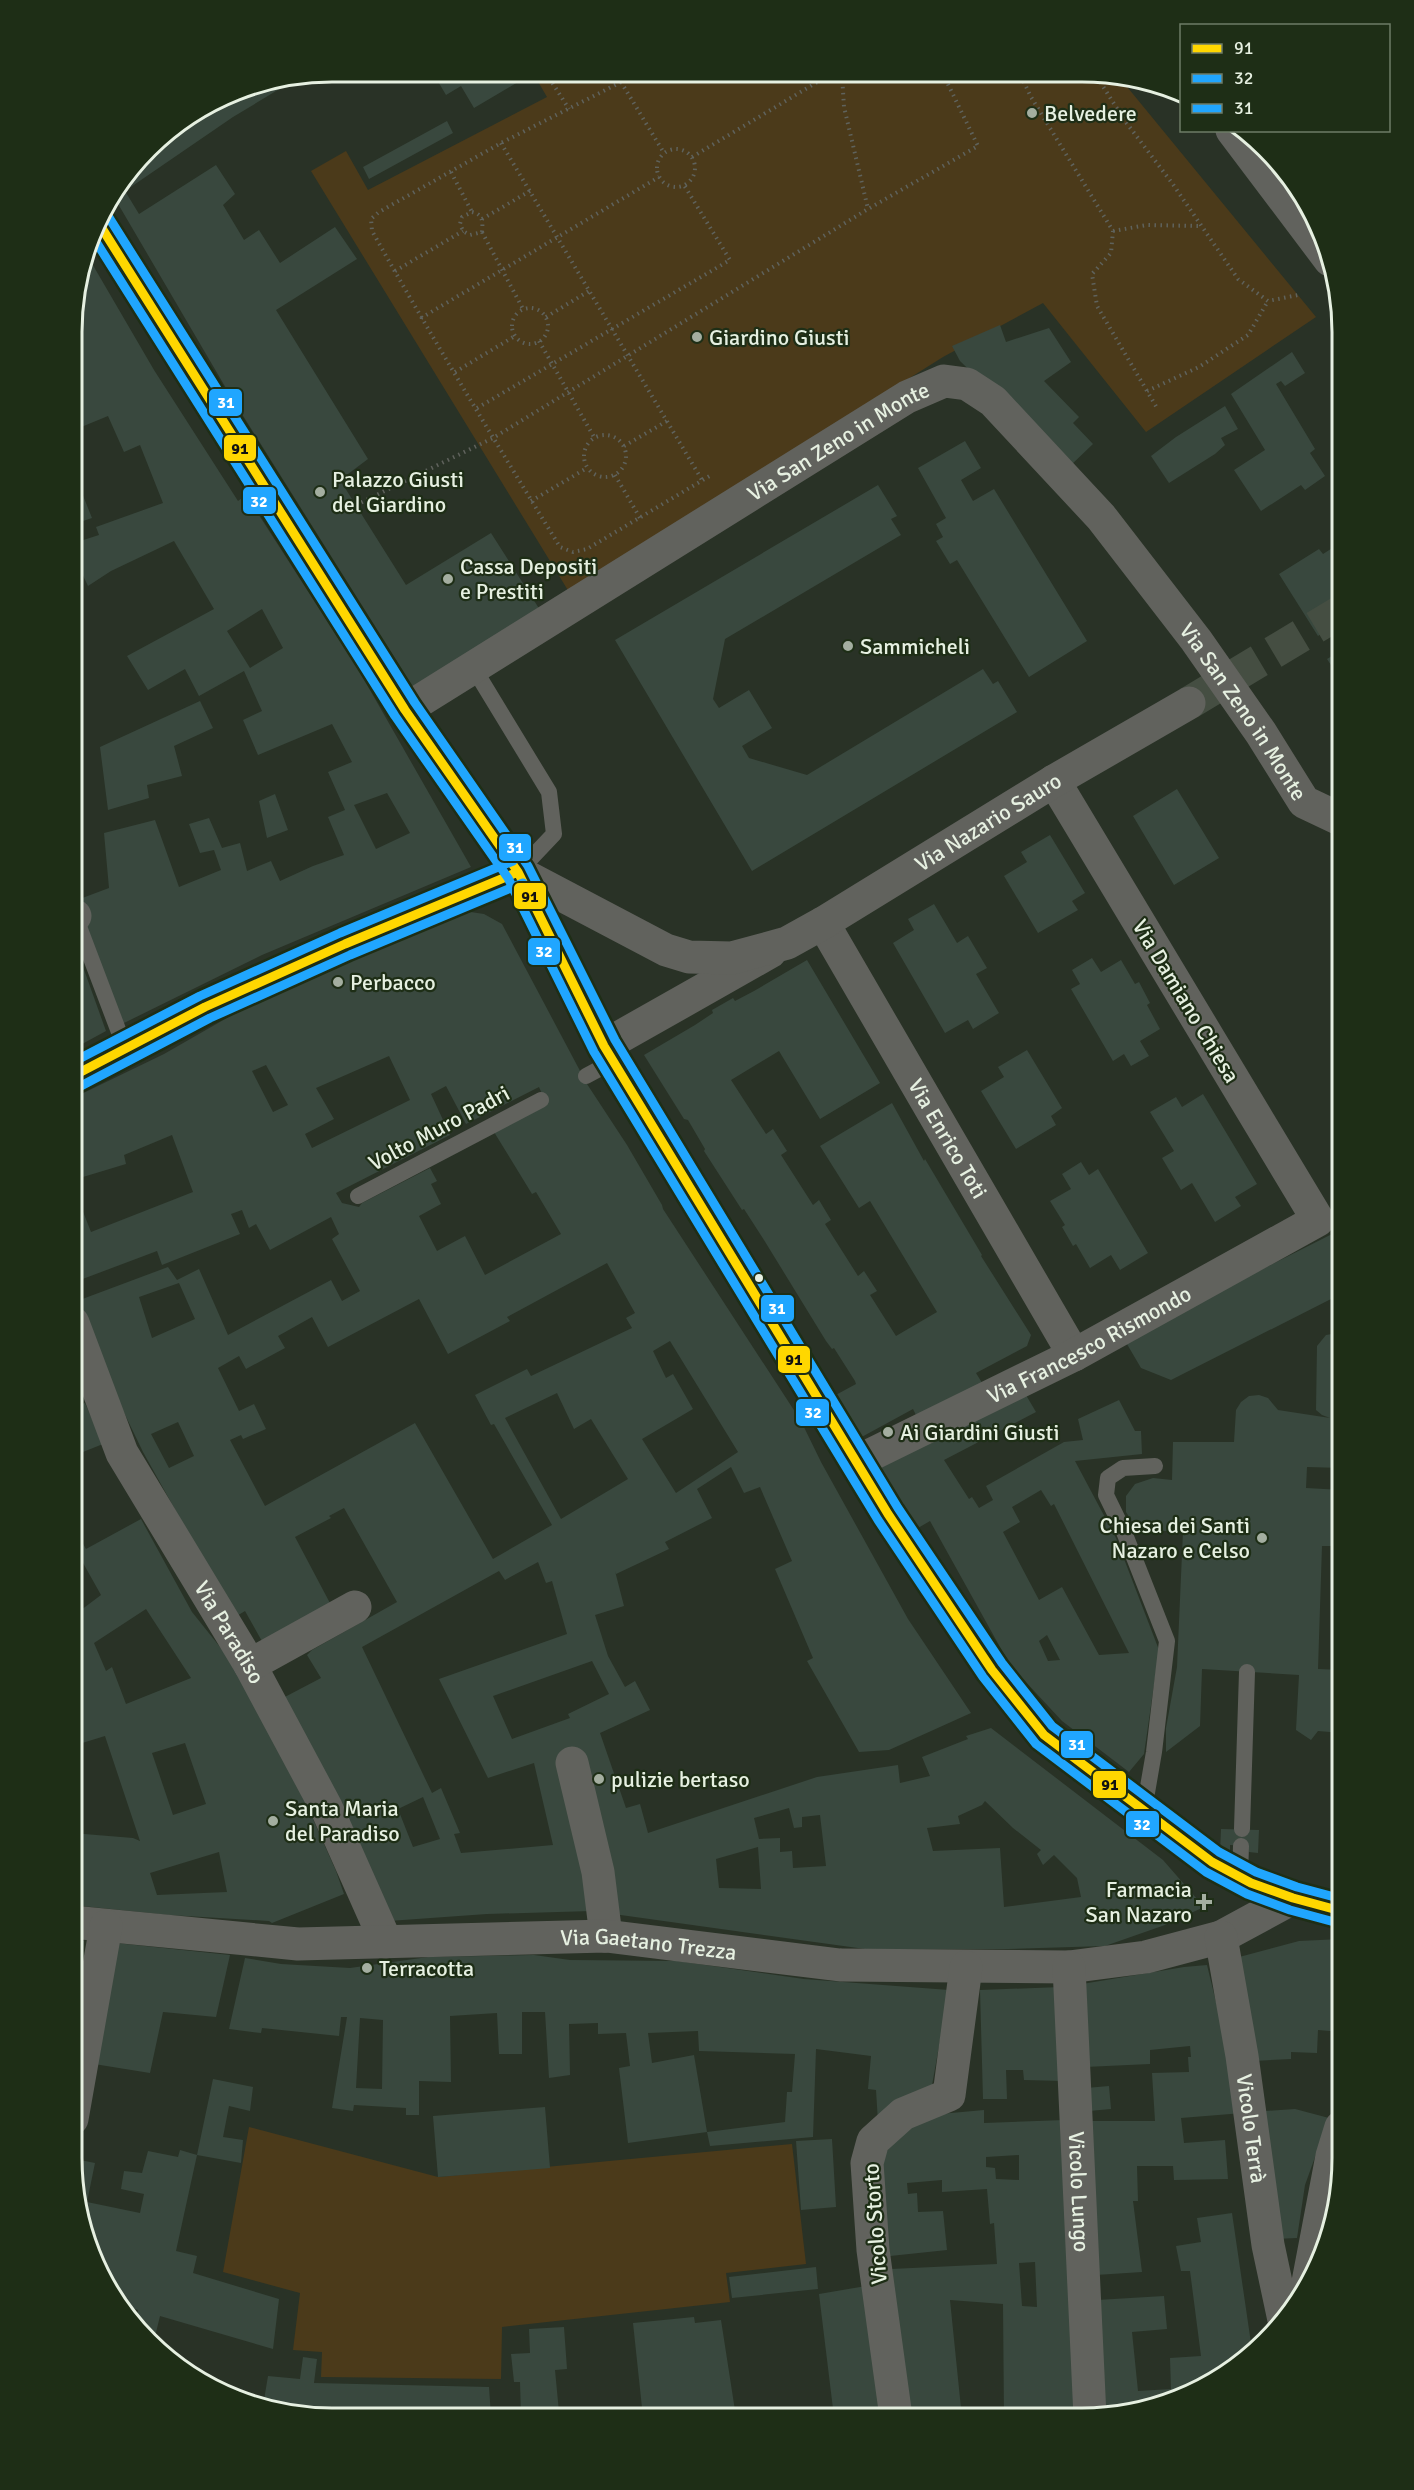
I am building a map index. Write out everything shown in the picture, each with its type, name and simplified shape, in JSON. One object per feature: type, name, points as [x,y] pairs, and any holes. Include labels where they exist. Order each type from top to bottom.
[{"type":"main road","points":[[104,232],[405,710],[519,872],[601,1061],[888,1514],[992,1671],[1044,1735],[1212,1862],[1241,1851],[1318,1904]]},
{"type":"street","points":[[1237,136],[1311,235]]},
{"type":"street","name":"Via San Zeno in Monte","points":[[405,710],[908,398],[944,381],[967,384],[993,401],[1101,517],[1196,640],[1261,733],[1304,801],[1332,815]]},
{"type":"street","name":"Via Nazario Sauro","points":[[601,1061],[787,943],[1054,781],[1189,703]]},
{"type":"street","name":"Via Damiano Chiesa","points":[[1054,781],[1318,1220]]},
{"type":"street","points":[[82,1071],[205,1007],[334,949],[519,872]]},
{"type":"street","name":"Via Nazario Sauro","points":[[519,872],[647,941],[689,957],[732,958],[787,943]]},
{"type":"street","name":"Via Enrico Toti","points":[[823,923],[1074,1355]]},
{"type":"street","name":"Via Francesco Rismondo","points":[[856,1462],[1074,1355],[1318,1220]]},
{"type":"street","name":"Via Paradiso","points":[[82,1347],[122,1453],[250,1665],[326,1807],[386,1942]]},
{"type":"street","points":[[250,1665],[355,1607]]},
{"type":"street","points":[[572,1763],[598,1872],[606,1936]]},
{"type":"street","name":"Via Gaetano Trezza","points":[[82,1923],[298,1944],[606,1936],[840,1965],[1069,1967],[1146,1957],[1221,1937],[1318,1904]]},
{"type":"street","points":[[82,2037],[106,1926]]},
{"type":"street","name":"Vicolo Terrà","points":[[1221,1937],[1242,2056],[1268,2246],[1281,2308]]},
{"type":"street","name":"Vicolo Storto","points":[[895,2408],[873,2250],[867,2163],[873,2141],[903,2114],[949,2095],[966,1967]]},
{"type":"street","name":"Vicolo Lungo","points":[[1069,1967],[1090,2408]]},
{"type":"street","points":[[1315,2246],[1332,2156]]},
{"type":"lane","points":[[473,667],[549,792],[554,834],[519,872]]},
{"type":"lane","points":[[82,937],[124,1048]]},
{"type":"lane","name":"Volto Muro Padri","points":[[358,1196],[541,1100]]},
{"type":"lane","points":[[1144,1810],[1154,1752],[1167,1641],[1124,1532],[1106,1495],[1108,1478],[1123,1467],[1155,1466]]},
{"type":"lane","points":[[1241,1851],[1248,1672]]},
{"type":"path","points":[[552,82],[569,109]]},
{"type":"path","points":[[664,153],[621,82],[501,143],[379,212],[371,219],[372,231],[421,318],[560,547],[573,552],[587,549],[723,468]]},
{"type":"path","points":[[692,157],[817,82]]},
{"type":"path","points":[[842,82],[844,107],[868,209]]},
{"type":"path","points":[[356,505],[493,438],[868,209],[978,146],[947,82]]},
{"type":"path","points":[[1024,82],[1113,231],[1111,253],[1092,274],[1097,306],[1156,408]]},
{"type":"path","points":[[1101,83],[1125,121],[1172,183],[1238,279],[1268,301],[1298,295]]},
{"type":"path","points":[[501,143],[702,480]]},
{"type":"path","points":[[670,149],[682,150],[692,157],[694,173],[684,185],[670,186],[659,177],[657,163],[664,153],[670,149]]},
{"type":"path","points":[[451,172],[472,212],[482,219]]},
{"type":"path","points":[[421,318],[659,177]]},
{"type":"path","points":[[477,408],[729,260],[684,185]]},
{"type":"path","points":[[482,219],[530,191]]},
{"type":"path","points":[[472,212],[465,214],[460,220],[463,231],[470,235],[482,232]]},
{"type":"path","points":[[482,219],[482,232],[523,309]]},
{"type":"path","points":[[1113,231],[1147,225],[1200,226]]},
{"type":"path","points":[[395,272],[463,231]]},
{"type":"path","points":[[546,317],[589,291]]},
{"type":"path","points":[[1147,391],[1199,367],[1248,335],[1268,301]]},
{"type":"path","points":[[523,309],[536,309],[546,317],[547,331],[539,341],[526,343],[515,336],[512,324],[523,309]]},
{"type":"path","points":[[455,372],[515,336]]},
{"type":"path","points":[[539,341],[594,437]]},
{"type":"path","points":[[624,446],[666,421]]},
{"type":"path","points":[[614,436],[624,446],[627,459],[615,475],[597,476],[587,468],[585,447],[594,437],[614,436]]},
{"type":"path","points":[[531,501],[587,468]]},
{"type":"path","points":[[615,475],[640,518]]},
{"type":"shaded area","name":"Giardino Giusti","points":[[538,82],[1082,82],[1127,87],[1316,317],[1146,432],[1043,303],[943,357],[569,592],[311,171],[346,151],[368,190],[547,97]]},
{"type":"shaded area","points":[[249,2127],[438,2177],[792,2144],[806,2264],[726,2273],[730,2302],[502,2327],[501,2379],[321,2377],[322,2352],[293,2350],[300,2293],[223,2272]]},
{"type":"building","points":[[438,82],[518,82],[474,108],[461,86],[446,95]]},
{"type":"building","name":"Palazzo Giusti del Giardino","points":[[282,88],[233,117],[128,189],[144,168],[168,144],[207,116],[252,96]]},
{"type":"building","points":[[447,121],[453,133],[369,179],[363,167]]},
{"type":"building","name":"Palazzo Giusti del Giardino","points":[[216,165],[235,194],[223,205],[244,240],[259,230],[280,263],[335,227],[357,259],[276,310],[368,459],[340,480],[406,585],[491,533],[540,610],[415,690],[230,395],[118,204],[126,193],[139,214]]},
{"type":"building","points":[[92,264],[154,370],[238,501],[246,495],[358,669],[471,867],[262,955],[122,1024],[82,914],[82,898],[109,888],[104,833],[155,820],[179,887],[221,870],[214,850],[200,853],[189,824],[209,818],[222,848],[240,843],[247,871],[271,861],[280,881],[344,855],[328,817],[345,810],[328,772],[352,762],[332,724],[258,755],[243,720],[262,711],[244,671],[199,696],[185,669],[148,690],[127,656],[214,609],[174,541],[111,571],[88,586],[82,574],[82,540],[99,535],[96,527],[163,503],[140,445],[124,452],[108,416],[82,427],[83,316]],"holes":[[[262,609],[283,648],[250,668],[227,631]],[[387,793],[410,833],[376,849],[354,805]]]},
{"type":"building","points":[[1000,325],[1006,342],[1049,328],[1071,362],[1044,381],[1079,417],[1073,423],[1093,444],[1069,467],[960,361],[952,346]]},
{"type":"building","points":[[1292,352],[1305,373],[1285,386],[1281,381],[1276,384],[1315,449],[1310,453],[1325,476],[1305,490],[1301,485],[1261,511],[1234,470],[1265,450],[1231,394]]},
{"type":"building","points":[[1225,406],[1238,429],[1221,438],[1225,445],[1215,454],[1169,483],[1151,456]]},
{"type":"building","points":[[965,441],[981,468],[961,480],[973,501],[994,489],[1087,641],[1029,677],[957,560],[950,564],[936,541],[943,537],[936,524],[946,518],[918,468]]},
{"type":"building","points":[[878,485],[897,516],[891,519],[901,535],[725,639],[713,699],[719,708],[749,690],[772,728],[742,746],[749,758],[807,775],[983,669],[993,684],[998,681],[1017,712],[752,871],[615,640]]},
{"type":"building","points":[[82,493],[92,518],[82,521]]},
{"type":"building","points":[[1332,548],[1332,627],[1318,636],[1279,574],[1319,549],[1323,554]]},
{"type":"building","points":[[1332,656],[1332,667],[1327,659]]},
{"type":"building","points":[[200,701],[213,728],[174,746],[182,776],[147,785],[149,798],[108,810],[100,747]]},
{"type":"building","points":[[1177,789],[1219,858],[1174,885],[1133,816]]},
{"type":"building","points":[[275,794],[288,830],[267,838],[259,801]]},
{"type":"building","points":[[1050,835],[1085,893],[1072,901],[1078,910],[1038,933],[1004,876],[1027,862],[1021,852]]},
{"type":"building","points":[[934,904],[957,943],[968,936],[987,968],[976,974],[999,1013],[973,1029],[968,1020],[945,1033],[893,943],[914,930],[908,919]]},
{"type":"building","points":[[464,911],[484,914],[502,924],[587,1084],[627,1145],[663,1209],[801,1421],[821,1462],[908,1619],[971,1713],[889,1750],[859,1752],[807,1661],[813,1658],[775,1569],[792,1561],[760,1487],[744,1493],[731,1467],[697,1489],[712,1518],[665,1542],[669,1549],[616,1574],[615,1571],[624,1606],[595,1615],[608,1656],[625,1687],[635,1681],[650,1710],[600,1733],[626,1808],[640,1804],[648,1833],[817,1777],[898,1765],[900,1783],[930,1776],[922,1757],[968,1739],[966,1736],[991,1728],[1163,1860],[1204,1907],[1165,1925],[1105,1946],[1008,1949],[865,1949],[592,1911],[487,1914],[389,1921],[281,1699],[321,1678],[307,1655],[312,1650],[397,1602],[344,1508],[329,1516],[331,1518],[295,1537],[331,1605],[263,1643],[245,1611],[235,1617],[143,1452],[103,1369],[82,1314],[82,1299],[168,1267],[177,1280],[199,1269],[228,1335],[331,1280],[342,1301],[360,1291],[332,1239],[339,1234],[331,1217],[270,1250],[256,1224],[249,1228],[242,1210],[231,1214],[240,1234],[162,1265],[157,1251],[82,1279],[82,1209],[91,1232],[193,1192],[172,1135],[124,1155],[126,1164],[82,1177],[82,1094],[164,1054],[246,1007],[345,960]],"holes":[[[389,1056],[410,1100],[312,1148],[305,1134],[334,1119],[316,1088]],[[266,1065],[288,1105],[273,1112],[252,1071]],[[446,1086],[466,1124],[539,1087],[547,1105],[494,1132],[532,1194],[536,1192],[561,1234],[485,1275],[465,1236],[437,1251],[419,1216],[441,1204],[431,1184],[437,1181],[430,1168],[362,1203],[359,1207],[342,1203],[336,1193],[450,1135],[431,1094]],[[607,1263],[635,1313],[626,1318],[632,1328],[531,1376],[527,1369],[475,1395],[552,1525],[493,1559],[415,1423],[265,1506],[230,1440],[241,1435],[243,1439],[266,1429],[254,1404],[239,1411],[218,1368],[239,1356],[246,1369],[285,1348],[278,1336],[312,1317],[328,1347],[419,1299],[448,1354],[510,1321],[507,1317]],[[179,1283],[195,1319],[152,1338],[139,1297]],[[670,1341],[738,1452],[676,1493],[642,1439],[693,1409],[673,1374],[666,1378],[653,1351]],[[557,1393],[574,1429],[591,1419],[628,1479],[561,1519],[505,1418]],[[178,1422],[194,1456],[169,1468],[151,1434]],[[538,1562],[546,1583],[552,1581],[567,1634],[439,1679],[488,1778],[534,1763],[553,1845],[461,1853],[454,1834],[460,1833],[441,1788],[432,1793],[362,1647],[499,1571],[505,1580]],[[592,1661],[609,1694],[568,1714],[570,1718],[512,1739],[493,1696]],[[423,1797],[440,1839],[413,1847],[398,1809]],[[985,1801],[1013,1828],[1041,1850],[1037,1854],[1043,1865],[1054,1855],[1077,1878],[1081,1897],[1004,1907],[1000,1848],[933,1851],[927,1828],[960,1824],[958,1816],[982,1805]],[[789,1808],[794,1828],[802,1827],[802,1817],[820,1815],[826,1866],[793,1868],[792,1851],[780,1852],[780,1838],[759,1839],[754,1818]],[[758,1847],[761,1889],[719,1888],[716,1859]]]},
{"type":"building","points":[[1092,958],[1101,972],[1121,960],[1135,984],[1139,982],[1150,1003],[1147,1005],[1160,1029],[1140,1041],[1149,1056],[1131,1066],[1124,1054],[1113,1061],[1071,989],[1080,984],[1072,970]]},
{"type":"building","points":[[807,960],[880,1083],[820,1119],[779,1051],[731,1080],[766,1134],[773,1129],[787,1151],[781,1155],[813,1205],[819,1200],[831,1220],[825,1224],[858,1276],[864,1271],[877,1291],[870,1295],[896,1336],[937,1312],[870,1201],[859,1208],[820,1146],[892,1103],[924,1161],[925,1159],[981,1256],[1031,1335],[1027,1346],[976,1373],[984,1386],[918,1419],[913,1409],[858,1439],[832,1397],[856,1384],[855,1381],[834,1348],[832,1349],[826,1341],[764,1240],[704,1151],[705,1149],[688,1120],[684,1119],[644,1055],[695,1025],[713,1013],[712,1010],[733,998],[735,1001],[754,991]]},
{"type":"building","points":[[82,964],[106,1031],[82,1044]]},
{"type":"building","points":[[1027,1050],[1062,1108],[1051,1116],[1056,1125],[1016,1149],[981,1091],[1004,1077],[998,1067]]},
{"type":"building","points":[[1203,1094],[1257,1184],[1235,1197],[1241,1206],[1215,1222],[1192,1183],[1181,1190],[1162,1158],[1174,1151],[1150,1112],[1176,1097],[1182,1107]]},
{"type":"building","points":[[1081,1162],[1089,1175],[1098,1169],[1148,1253],[1120,1270],[1111,1255],[1090,1268],[1076,1244],[1073,1246],[1062,1227],[1065,1225],[1050,1201],[1071,1189],[1062,1174]]},
{"type":"building","name":"Chiesa dei Santi Nazaro e Celso","points":[[1332,1234],[1332,1301],[1331,1299],[1171,1380],[1141,1368],[1124,1339]]},
{"type":"building","name":"Chiesa dei Santi Nazaro e Celso","points":[[1332,1334],[1332,1468],[1307,1467],[1306,1488],[1332,1489],[1332,1546],[1322,1546],[1318,1669],[1332,1670],[1332,1732],[1318,1731],[1311,1740],[1296,1730],[1299,1675],[1202,1669],[1200,1726],[1166,1752],[1166,1728],[1177,1667],[1183,1531],[1148,1531],[1134,1525],[1126,1512],[1126,1496],[1135,1484],[1153,1478],[1172,1480],[1173,1442],[1234,1442],[1236,1410],[1249,1396],[1259,1395],[1268,1398],[1278,1410],[1330,1418],[1316,1410],[1317,1346],[1326,1335]]},
{"type":"building","points":[[1023,1390],[1036,1412],[944,1460],[969,1499],[972,1497],[979,1508],[993,1500],[986,1486],[1064,1442],[1083,1440],[1078,1419],[1119,1400],[1135,1431],[1141,1431],[1142,1454],[1075,1461],[1116,1538],[1159,1650],[1144,1754],[1129,1772],[1062,1721],[1010,1665],[930,1521],[918,1528],[877,1468]],"holes":[[[1041,1490],[1051,1506],[1054,1504],[1129,1653],[1099,1655],[1062,1587],[1039,1600],[1003,1532],[1020,1522],[1012,1507]],[[1047,1635],[1060,1660],[1048,1661],[1039,1641]]]},
{"type":"building","points":[[85,1403],[103,1444],[82,1452],[82,1404]]},
{"type":"building","points":[[141,1519],[192,1612],[232,1662],[282,1749],[344,1894],[272,1923],[82,1906],[82,1834],[133,1838],[140,1841],[105,1736],[82,1743],[82,1609],[101,1595],[82,1561],[82,1542],[86,1549]],"holes":[[[146,1609],[191,1678],[126,1704],[112,1667],[106,1671],[94,1643]],[[185,1743],[206,1804],[173,1815],[152,1753]],[[219,1852],[227,1892],[157,1895],[150,1873]]]},
{"type":"building","points":[[1221,1829],[1259,1830],[1258,1853],[1249,1852],[1248,1846],[1230,1845],[1230,1852],[1220,1852]]},
{"type":"building","points":[[1332,1939],[1332,2031],[1318,2030],[1317,2053],[1291,2052],[1291,2059],[1253,2061],[1228,1960],[1299,1941]]},
{"type":"building","points":[[116,1943],[230,1955],[216,2017],[163,2012],[150,2073],[94,2064]]},
{"type":"building","points":[[534,1955],[570,1960],[677,1961],[804,1979],[949,1990],[931,2091],[878,2122],[876,2090],[868,2089],[871,2056],[816,2049],[813,2137],[710,2146],[707,2132],[628,2143],[619,2068],[630,2066],[626,2033],[598,2034],[598,2023],[569,2024],[570,2075],[549,2078],[545,2012],[522,2012],[522,2054],[499,2054],[497,2013],[450,2016],[451,2082],[419,2081],[419,2115],[406,2115],[406,2108],[354,2105],[353,2111],[332,2108],[347,2017],[341,2017],[339,2036],[262,2028],[261,2033],[229,2029],[245,1958],[281,1964],[350,1968],[428,1957]],"holes":[[[360,2018],[383,2020],[382,2089],[356,2088]],[[698,2031],[699,2051],[795,2054],[792,2092],[787,2092],[785,2122],[707,2132],[694,2055],[652,2063],[648,2033]]]},
{"type":"building","points":[[1207,1965],[1243,2113],[1181,2118],[1184,2143],[1225,2140],[1228,2179],[1174,2180],[1173,2166],[1137,2166],[1138,2201],[1133,2201],[1142,2272],[1096,2275],[1089,2121],[1155,2121],[1152,2073],[1189,2072],[1188,2057],[1191,2057],[1190,2046],[1150,2050],[1150,2064],[1085,2067],[1082,1984]]},
{"type":"building","points":[[1061,1987],[1064,2081],[1024,2080],[1023,2070],[1006,2070],[1007,2099],[983,2099],[980,1990]]},
{"type":"building","points":[[213,2079],[253,2087],[250,2111],[229,2106],[223,2137],[243,2140],[241,2163],[197,2155]]},
{"type":"building","points":[[1109,2086],[1111,2109],[1089,2111],[1086,2088]]},
{"type":"building","points":[[545,2107],[550,2168],[438,2177],[433,2116]]},
{"type":"building","points":[[1295,2109],[1329,2118],[1305,2185],[1297,2238],[1274,2239],[1265,2111]]},
{"type":"building","points":[[984,2110],[984,2123],[1064,2120],[1077,2408],[1004,2408],[1003,2304],[950,2300],[961,2408],[907,2408],[891,2269],[997,2264],[994,2223],[990,2224],[987,2189],[942,2192],[942,2180],[907,2183],[908,2194],[917,2193],[918,2212],[943,2211],[947,2250],[890,2256],[879,2176],[886,2152],[902,2130],[940,2114]],"holes":[[[1019,2155],[1019,2180],[996,2179],[995,2168],[986,2167],[986,2157]],[[1035,2262],[1037,2307],[1022,2306],[1019,2263]]]},
{"type":"building","points":[[832,2139],[836,2207],[801,2210],[796,2141]]},
{"type":"building","points":[[180,2150],[197,2155],[176,2251],[197,2256],[193,2273],[279,2299],[273,2349],[160,2316],[156,2334],[137,2314],[138,2310],[133,2308],[108,2268],[87,2206],[82,2160],[95,2163],[87,2202],[140,2213],[144,2194],[121,2189],[124,2171],[142,2173],[148,2151],[178,2157]]},
{"type":"building","points":[[1232,2213],[1251,2341],[1234,2356],[1192,2382],[1146,2399],[1101,2407],[1097,2300],[1164,2296],[1167,2329],[1132,2332],[1138,2391],[1171,2389],[1170,2358],[1201,2356],[1190,2271],[1181,2271],[1176,2246],[1201,2242],[1197,2218]]},
{"type":"building","points":[[816,2267],[818,2289],[732,2298],[729,2277]]},
{"type":"building","points":[[866,2286],[881,2408],[833,2408],[819,2294]]},
{"type":"building","points":[[694,2317],[695,2323],[721,2320],[735,2408],[642,2408],[633,2323]]},
{"type":"building","points":[[564,2327],[567,2369],[555,2370],[559,2408],[521,2408],[520,2382],[514,2382],[511,2354],[530,2353],[529,2329]]},
{"type":"building","points":[[303,2357],[317,2359],[314,2383],[489,2387],[490,2408],[332,2408],[284,2403],[264,2398],[268,2376],[300,2379]]},
{"type":"tunnel","points":[[1189,703],[1332,617]]},
{"type":"transit line","name":"31","points":[[110,219],[415,703],[528,866],[615,1040],[898,1508],[1002,1663],[1052,1726],[1219,1852],[1256,1872],[1332,1896]]},
{"type":"transit line","name":"91","points":[[104,232],[405,710],[518,872],[604,1046],[888,1514],[992,1670],[1044,1735],[1212,1862],[1251,1883],[1332,1909]]},
{"type":"transit line","name":"32","points":[[99,246],[395,716],[508,878],[594,1052],[878,1520],[983,1677],[1036,1744],[1206,1872],[1247,1894],[1290,1910],[1332,1921]]},
{"type":"transit line","name":"31","points":[[82,1057],[200,996],[340,933],[513,861]]},
{"type":"transit line","name":"91","points":[[82,1071],[205,1007],[345,944],[518,872]]},
{"type":"transit line","name":"32","points":[[82,1085],[210,1018],[350,955],[523,883]]},
{"type":"place","name":"Belvedere","points":[[1032,113]]},
{"type":"place","name":"Giardino Giusti","points":[[697,337]]},
{"type":"place","name":"Palazzo Giusti del Giardino","points":[[320,492]]},
{"type":"place","name":"Cassa Depositi e Prestiti","points":[[448,579]]},
{"type":"place","name":"Sammicheli","points":[[848,646]]},
{"type":"place","name":"Perbacco","points":[[338,982]]},
{"type":"place","name":"Ai Giardini Giusti","points":[[888,1432]]},
{"type":"place","name":"Chiesa dei Santi Nazaro e Celso","points":[[1262,1538]]},
{"type":"place","name":"pulizie bertaso","points":[[599,1779]]},
{"type":"place","name":"Santa Maria del Paradiso","points":[[273,1821]]},
{"type":"place","name":"Farmacia San Nazaro","points":[[1204,1902]]},
{"type":"place","name":"Terracotta","points":[[367,1968]]}]
